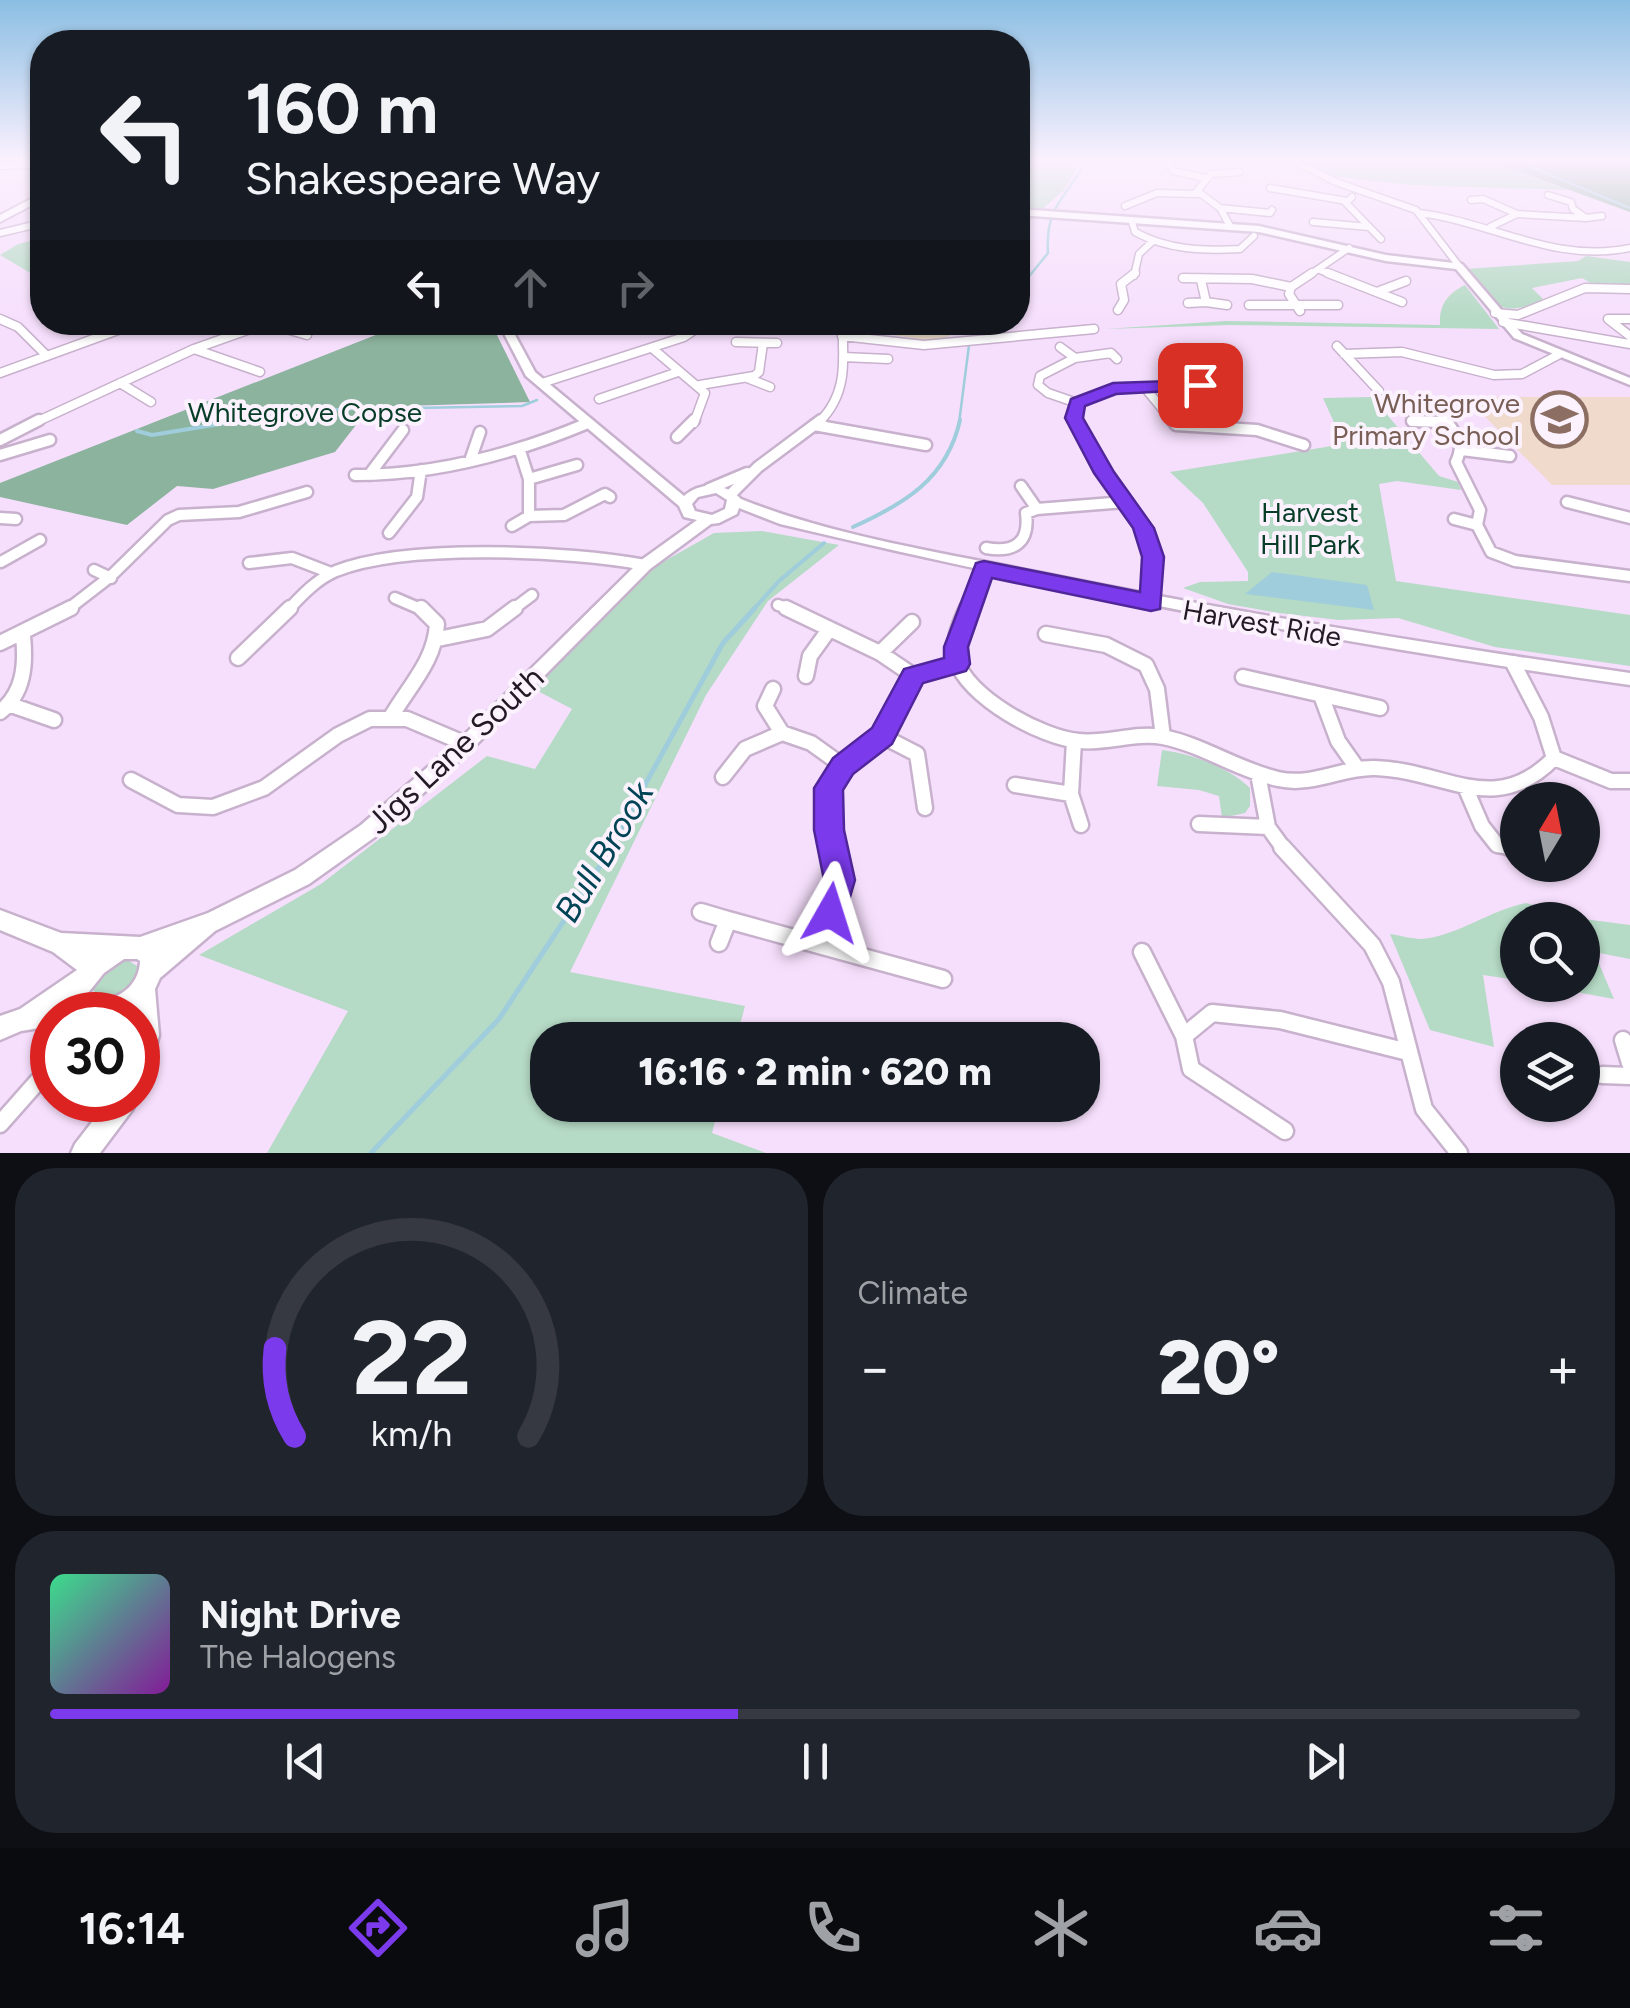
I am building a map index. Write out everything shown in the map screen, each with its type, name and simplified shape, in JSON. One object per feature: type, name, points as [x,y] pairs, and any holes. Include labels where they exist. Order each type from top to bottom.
[{"type":"street","points":[[1223,213],[1230,226]]},
{"type":"street","points":[[1357,213],[1378,240],[1392,242]]},
{"type":"street","points":[[1419,213],[1490,227],[1575,253],[1611,255],[1630,248]]},
{"type":"street","points":[[1419,213],[1499,318],[1526,341],[1630,382]]},
{"type":"street","points":[[1578,213],[1586,218]]},
{"type":"street","points":[[1030,214],[1230,226],[1294,234],[1403,260],[1459,266]]},
{"type":"street","points":[[1490,227],[1517,214],[1602,216]]},
{"type":"street","points":[[1132,222],[1136,232],[1152,241],[1202,250],[1240,249],[1248,255]]},
{"type":"street","points":[[1312,222],[1369,227]]},
{"type":"street","points":[[0,233],[30,226]]},
{"type":"street","points":[[1240,249],[1254,236]]},
{"type":"street","points":[[1118,310],[1124,300],[1122,284],[1134,276],[1139,254],[1152,241]]},
{"type":"street","points":[[1184,278],[1252,279],[1291,287],[1349,248]]},
{"type":"street","points":[[1320,270],[1402,302]]},
{"type":"street","points":[[1201,280],[1206,302]]},
{"type":"street","points":[[1377,292],[1406,281]]},
{"type":"street","points":[[1291,287],[1289,294],[1298,308]]},
{"type":"street","points":[[1499,318],[1518,315],[1585,288],[1630,289]]},
{"type":"street","points":[[1188,303],[1228,304]]},
{"type":"street","points":[[1249,305],[1338,305]]},
{"type":"street","points":[[0,318],[18,327],[47,356]]},
{"type":"street","points":[[1499,318],[1544,326],[1583,343],[1630,344]]},
{"type":"street","points":[[1630,318],[1608,319],[1630,336]]},
{"type":"street","points":[[1030,333],[1094,330]]},
{"type":"street","points":[[0,373],[104,335]]},
{"type":"street","points":[[0,440],[62,407],[235,335]]},
{"type":"street","points":[[510,335],[527,371],[687,509]]},
{"type":"street","points":[[540,380],[687,335]]},
{"type":"street","points":[[654,477],[705,490],[752,472],[832,408],[842,390],[842,336],[924,345],[1010,335]]},
{"type":"street","points":[[736,342],[777,343]]},
{"type":"street","points":[[700,384],[747,378],[759,372],[763,343]]},
{"type":"street","points":[[1060,347],[1075,358]]},
{"type":"street","points":[[652,348],[705,392],[693,424],[677,438]]},
{"type":"street","points":[[194,349],[260,372]]},
{"type":"street","points":[[1379,391],[1340,350],[1402,352],[1494,375],[1522,374],[1558,355]]},
{"type":"street","points":[[1212,352],[1199,351],[1212,380]]},
{"type":"street","points":[[1117,359],[1111,352],[1075,358],[1040,376],[1038,385],[1048,393],[1077,403],[1113,388],[1200,385],[1212,380],[1234,384]]},
{"type":"street","points":[[843,357],[888,359]]},
{"type":"street","points":[[598,399],[678,372]]},
{"type":"street","points":[[747,378],[770,387]]},
{"type":"street","points":[[120,383],[151,402]]},
{"type":"street","points":[[1146,389],[1176,425],[1258,430],[1304,445]]},
{"type":"street","points":[[1077,403],[1074,418],[1143,528],[1153,557],[1151,603]]},
{"type":"street","points":[[1412,421],[1442,418],[1460,439],[1462,450],[1456,462],[1480,510],[1477,525],[1492,552],[1514,561],[1630,576]]},
{"type":"street","points":[[355,475],[421,470],[520,452],[588,423]]},
{"type":"street","points":[[814,425],[891,436],[926,446]]},
{"type":"street","points":[[370,475],[403,430]]},
{"type":"street","points":[[471,458],[480,432]]},
{"type":"street","points":[[0,455],[50,440]]},
{"type":"street","points":[[1462,450],[1510,456]]},
{"type":"street","points":[[520,452],[530,478],[529,516]]},
{"type":"street","points":[[530,478],[576,469]]},
{"type":"street","points":[[388,533],[419,497],[424,486],[421,470]]},
{"type":"street","points":[[734,498],[752,472]]},
{"type":"street","points":[[1021,486],[1037,509]]},
{"type":"street","name":"Harvest Ride","points":[[705,490],[734,498],[780,520],[1151,603],[1630,679]]},
{"type":"street","name":"Jigs Lane South","points":[[670,545],[687,509],[705,490]]},
{"type":"street","points":[[0,644],[23,636],[87,600],[178,515],[240,512],[290,504],[307,492]]},
{"type":"street","points":[[512,526],[529,516],[564,515],[588,496],[610,497]]},
{"type":"street","name":"Jigs Lane South","points":[[133,948],[213,921],[302,876],[392,812],[466,744],[645,565],[670,545],[732,512],[734,498]]},
{"type":"street","points":[[986,548],[1006,553],[1020,547],[1028,535],[1026,513],[1037,509],[1124,502]]},
{"type":"street","points":[[1567,502],[1630,518]]},
{"type":"street","name":"Harvest Ride","points":[[687,509],[714,519],[780,520]]},
{"type":"street","points":[[0,518],[16,519]]},
{"type":"street","points":[[1454,519],[1477,525]]},
{"type":"street","points":[[0,570],[0,562],[40,540]]},
{"type":"street","points":[[238,658],[331,573],[371,562],[436,556],[560,558],[645,565]]},
{"type":"street","points":[[249,563],[292,558],[331,573]]},
{"type":"street","points":[[984,568],[956,647],[958,664],[972,684],[1018,721],[1074,741],[1164,737],[1258,774],[1298,782],[1324,779],[1356,768],[1382,768],[1466,788],[1500,789],[1533,782],[1554,758]]},
{"type":"street","points":[[94,570],[111,578]]},
{"type":"street","points":[[438,640],[487,628],[532,595]]},
{"type":"street","points":[[391,717],[402,695],[433,656],[438,640],[438,624],[418,606],[396,598]]},
{"type":"street","points":[[778,605],[808,615],[828,631],[880,653],[914,676]]},
{"type":"street","points":[[880,653],[912,622]]},
{"type":"street","points":[[806,676],[810,656],[828,631]]},
{"type":"street","points":[[1046,634],[1104,645],[1142,660],[1152,674],[1164,737]]},
{"type":"street","points":[[23,636],[27,662],[6,709],[54,720]]},
{"type":"street","points":[[1513,663],[1540,717],[1554,758],[1611,781],[1630,780]]},
{"type":"street","points":[[822,946],[839,880],[829,830],[829,788],[843,766],[882,736],[914,676],[958,664]]},
{"type":"street","points":[[1243,677],[1322,698],[1380,708]]},
{"type":"street","points":[[772,690],[766,706],[782,733],[811,743],[843,766]]},
{"type":"street","points":[[1322,698],[1338,741],[1356,768]]},
{"type":"street","points":[[131,780],[194,808],[232,802],[266,788],[350,728],[372,718],[391,717],[425,725],[466,744]]},
{"type":"street","points":[[723,777],[745,749],[782,733]]},
{"type":"street","points":[[882,736],[916,754],[925,808]]},
{"type":"street","points":[[1074,741],[1071,794],[1082,825]]},
{"type":"street","points":[[1258,774],[1268,827],[1290,858],[1372,945],[1391,982],[1424,1109],[1459,1153]]},
{"type":"street","points":[[1015,786],[1071,794]]},
{"type":"street","points":[[1466,788],[1482,826],[1500,845]]},
{"type":"street","points":[[1199,824],[1268,827]]},
{"type":"street","points":[[701,912],[942,979]]},
{"type":"street","points":[[0,920],[76,952],[86,975],[81,992]]},
{"type":"street","points":[[718,942],[728,920]]},
{"type":"street","name":"Jigs Lane South","points":[[135,992],[213,921]]},
{"type":"street","points":[[60,943],[133,948],[151,956],[148,992]]},
{"type":"street","points":[[11,1024],[133,948]]},
{"type":"street","points":[[1142,952],[1184,1036],[1192,1070],[1285,1132]]},
{"type":"street","points":[[1184,1036],[1212,1013],[1280,1020],[1408,1052]]},
{"type":"street","points":[[1623,1040],[1630,1062]]},
{"type":"street","points":[[1602,1075],[1630,1076]]},
{"type":"street","points":[[0,1124],[30,1090]]},
{"type":"street","points":[[84,1153],[107,1122]]},
{"type":"shaded area","points":[[893,335],[951,335],[934,341]]},
{"type":"shaded area","name":"Whitegrove Primary School","points":[[1466,397],[1630,397],[1630,485],[1552,485]]},
{"type":"green space","points":[[30,241],[30,273],[0,255]]},
{"type":"green space","points":[[1586,256],[1630,262],[1630,287],[1596,286],[1582,278],[1532,288],[1544,300],[1506,308],[1491,300],[1466,269],[1578,261]]},
{"type":"green space","points":[[1465,285],[1499,329],[1230,325],[1105,329],[1226,321],[1440,325],[1445,301]]},
{"type":"green space","name":"Whitegrove Copse","points":[[376,335],[497,335],[530,402],[370,407],[335,452],[213,489],[177,486],[127,525],[0,497],[0,483]]},
{"type":"green space","name":"Harvest Hill Park","points":[[1372,397],[1439,476],[1458,482],[1461,490],[1397,481],[1379,484],[1396,581],[1630,615],[1630,666],[1495,647],[1398,618],[1339,620],[1279,613],[1228,604],[1183,588],[1200,582],[1248,581],[1248,572],[1203,503],[1170,472],[1332,446],[1341,438],[1323,398]]},
{"type":"green space","points":[[762,531],[839,545],[768,601],[706,695],[570,972],[745,1006],[741,1022],[530,1022],[530,1122],[715,1122],[712,1133],[766,1153],[267,1153],[348,1011],[199,955],[321,884],[487,756],[535,769],[572,709],[532,688],[654,567],[714,533]]},
{"type":"green space","points":[[1162,750],[1197,758],[1231,774],[1250,788],[1250,806],[1245,813],[1222,818],[1219,796],[1157,786]]},
{"type":"green space","points":[[1500,911],[1500,978],[1483,975],[1494,1047],[1430,1030],[1390,934],[1417,939],[1461,928]]},
{"type":"green space","points":[[1600,921],[1630,925],[1630,959],[1600,953]]},
{"type":"green space","points":[[126,959],[140,968],[128,992],[94,992],[101,973]]},
{"type":"green space","points":[[1600,966],[1614,999],[1600,996]]},
{"type":"water","points":[[1272,572],[1367,585],[1374,610],[1245,594]]},
{"type":"waterway","name":"Bull Brook","points":[[1030,275],[1048,253],[1053,213]]},
{"type":"waterway","name":"Bull Brook","points":[[959,423],[970,335]]},
{"type":"waterway","points":[[229,423],[303,410],[522,406],[537,400]]},
{"type":"waterway","points":[[137,431],[152,435],[244,420]]},
{"type":"waterway","name":"Bull Brook","points":[[853,527],[921,487],[945,458],[960,420]]},
{"type":"waterway","name":"Bull Brook","points":[[753,610],[779,581],[824,543]]},
{"type":"waterway","name":"Bull Brook","points":[[371,1153],[499,1019],[602,863],[723,643],[755,608]]},
{"type":"place","name":"Whitegrove Primary School","points":[[1559,419]]},
{"type":"route","points":[[830,913],[839,880],[829,830],[829,788],[843,766],[882,736],[914,676],[958,664],[956,647],[984,568],[1151,603],[1153,557],[1143,528],[1104,473],[1074,418],[1077,403],[1113,388],[1200,385]]}]
